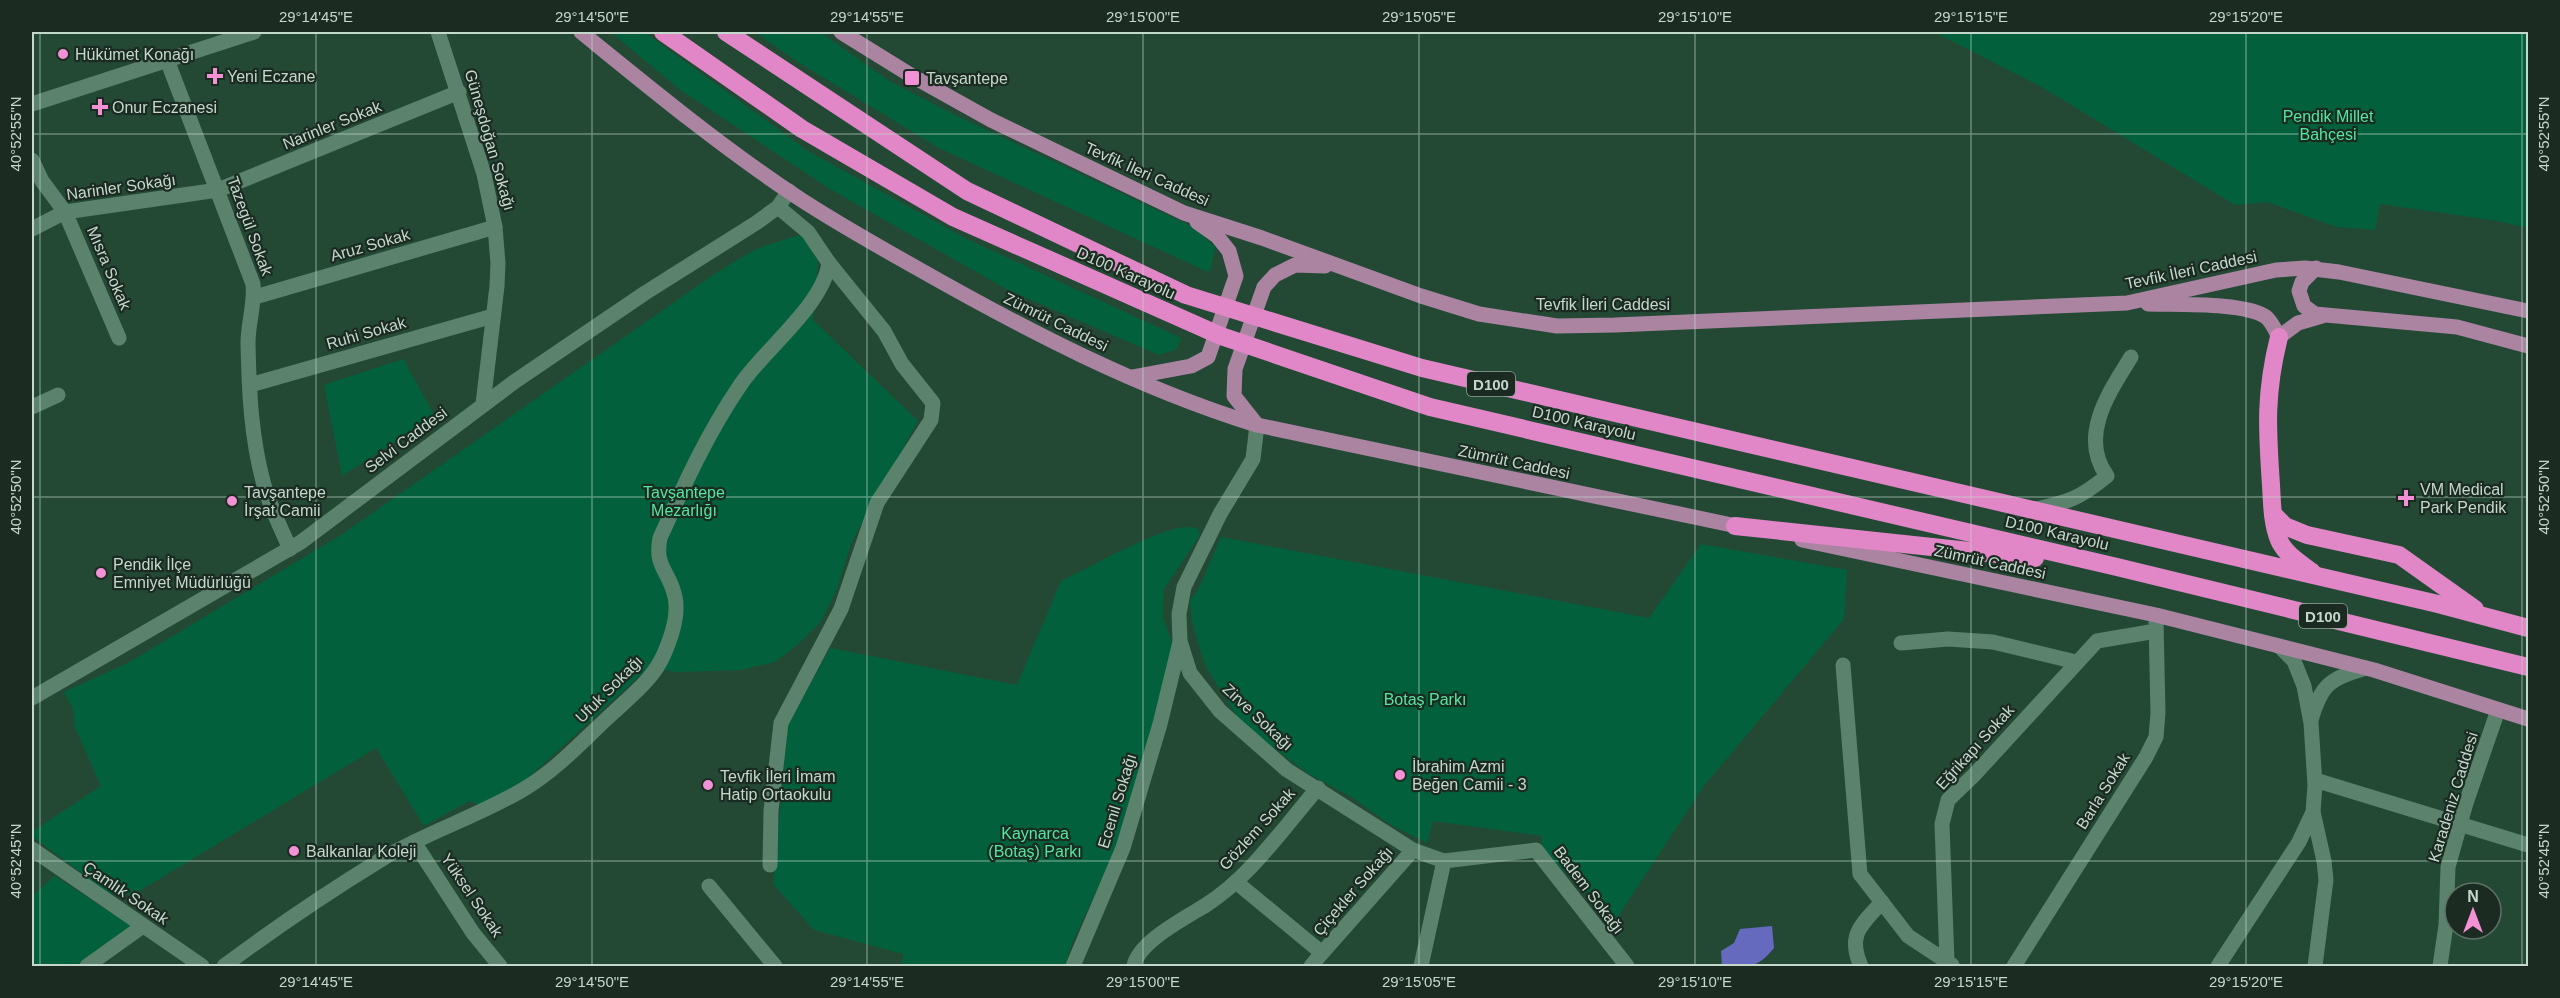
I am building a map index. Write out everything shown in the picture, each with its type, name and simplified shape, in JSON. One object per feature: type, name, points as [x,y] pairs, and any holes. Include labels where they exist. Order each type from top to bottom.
[{"type":"highway","name":"D100 Karayolu","points":[[663,32],[802,129],[953,217],[1221,336],[1430,407],[2117,567],[2529,667]]},
{"type":"highway","name":"D100 Karayolu","points":[[726,32],[967,191],[1186,295],[1422,368],[2529,628]]},
{"type":"highway","points":[[2278,337],[2267,397],[2266,424],[2275,529],[2284,549],[2318,577]]},
{"type":"highway","points":[[2273,514],[2286,526],[2307,535],[2399,555],[2486,617]]},
{"type":"highway","points":[[1735,526],[2117,567]]},
{"type":"main road","name":"Zümrüt Caddesi","points":[[581,32],[695,124],[789,191],[844,226],[987,308],[1129,377],[1199,405],[1257,425],[2156,615],[2366,668],[2529,719]]},
{"type":"main road","name":"Tevfik İleri Caddesi","points":[[841,32],[912,76],[991,120],[1184,213],[1479,314],[1522,322],[1557,326],[2127,303],[2276,270],[2316,268],[2529,311]]},
{"type":"main road","points":[[1129,377],[1191,366],[1208,357],[1236,276],[1229,251],[1217,236],[1184,213]]},
{"type":"main road","points":[[1257,425],[1234,396],[1235,369],[1264,288],[1275,275],[1295,265],[1336,266]]},
{"type":"main road","points":[[2316,268],[2302,282],[2299,291],[2300,299],[2309,312],[2457,327],[2529,346]]},
{"type":"main road","points":[[2127,303],[2238,308],[2266,317],[2278,337],[2298,323],[2327,315]]},
{"type":"street","points":[[32,104],[254,32]]},
{"type":"street","name":"Güneşdoğan Sokağı","points":[[438,32],[484,174],[495,227],[498,263],[483,404]]},
{"type":"street","name":"Tazegül Sokak","points":[[167,60],[253,284],[255,297],[248,341],[255,449],[265,487],[290,549]]},
{"type":"street","name":"Narinler Sokak","points":[[218,190],[459,92]]},
{"type":"street","name":"Mısra Sokak","points":[[32,160],[42,181],[65,212],[119,338]]},
{"type":"street","name":"Narinler Sokağı","points":[[32,229],[65,212],[218,190]]},
{"type":"street","name":"Selvi Caddesi","points":[[32,698],[290,549],[483,404],[645,293],[778,207],[789,191]]},
{"type":"street","points":[[770,865],[771,811],[781,723],[841,609],[877,502],[930,420],[933,403],[902,364],[884,331],[829,263],[808,232],[778,207]]},
{"type":"street","name":"Aruz Sokak","points":[[255,297],[495,227]]},
{"type":"street","name":"Ufuk Sokağı","points":[[224,966],[284,921],[383,859],[414,842],[487,810],[527,787],[551,770],[648,679],[664,656],[675,618],[675,597],[657,554],[660,538],[710,435],[742,382],[804,311],[827,275],[829,263]]},
{"type":"street","name":"Ruhi Sokak","points":[[250,385],[493,316]]},
{"type":"street","points":[[2033,510],[2069,502],[2086,493],[2107,476],[2097,456],[2096,433],[2101,408],[2131,357]]},
{"type":"street","points":[[32,407],[58,395]]},
{"type":"street","name":"Zirve Sokağı","points":[[1257,425],[1253,459],[1220,514],[1184,587],[1179,614],[1180,641],[1190,673],[1220,711],[1287,770],[1413,850],[1444,861]]},
{"type":"street","name":"Barla Sokak","points":[[2014,966],[2146,757],[2156,737],[2158,713],[2156,615]]},
{"type":"street","name":"Eğrikapı Sokak","points":[[1951,964],[1942,824],[1948,800],[1975,774],[2097,641],[2156,631]]},
{"type":"street","points":[[1902,643],[1948,639],[1993,642],[2076,662]]},
{"type":"street","name":"Ecenil Sokağı","points":[[1073,966],[1123,848],[1160,724],[1180,641]]},
{"type":"street","points":[[2279,646],[2294,661],[2300,672],[2310,723],[2315,780],[2313,812],[2326,879],[2315,966]]},
{"type":"street","points":[[1843,665],[1860,874],[1908,936],[1951,964]]},
{"type":"street","points":[[2310,723],[2320,692],[2341,676],[2366,668]]},
{"type":"street","name":"Karadeniz Caddesi","points":[[2440,966],[2446,925],[2448,867],[2498,710]]},
{"type":"street","points":[[2315,780],[2529,845]]},
{"type":"street","name":"Gözlem Sokak","points":[[1135,962],[1157,937],[1236,882],[1317,788]]},
{"type":"street","points":[[2219,966],[2299,842],[2313,812]]},
{"type":"street","name":"Yüksel Sokak","points":[[414,842],[473,933],[500,966]]},
{"type":"street","name":"Çamlık Sokak","points":[[32,849],[202,966]]},
{"type":"street","name":"Çiçekler Sokağı","points":[[1236,882],[1322,953],[1413,850]]},
{"type":"street","name":"Badem Sokağı","points":[[1444,861],[1536,850],[1627,966]]},
{"type":"street","points":[[1420,966],[1444,861]]},
{"type":"street","points":[[709,886],[775,966]]},
{"type":"street","points":[[1861,966],[1855,952],[1857,930],[1882,902]]},
{"type":"street","points":[[87,966],[143,926]]},
{"type":"street","points":[[1311,966],[1322,953]]},
{"type":"green space","points":[[611,32],[644,32],[808,151],[965,238],[1181,338],[1177,349],[1159,355],[1008,290],[830,189],[679,89]]},
{"type":"green space","points":[[755,32],[820,32],[891,82],[959,117],[1195,228],[1215,247],[1211,269],[1208,272],[939,148],[798,62]]},
{"type":"green space","name":"Pendik Millet Bahçesi","points":[[1934,32],[2528,32],[2528,228],[2498,221],[2380,204],[2375,230],[2337,227],[2267,202],[2235,205],[2040,86]]},
{"type":"green space","name":"Tavşantepe Mezarlığı","points":[[802,234],[818,262],[813,320],[918,421],[852,541],[837,589],[820,623],[797,645],[775,662],[741,670],[677,672],[648,668],[504,800],[480,805],[469,801],[424,826],[376,748],[136,893],[122,895],[108,893],[32,836],[32,832],[101,786],[75,728],[73,709],[64,692],[128,663],[341,535],[716,273],[756,249]]},
{"type":"green space","points":[[403,359],[435,416],[342,476],[324,385]]},
{"type":"green space","name":"Kaynarca (Botaş) Parkı","points":[[1197,528],[1200,535],[1164,589],[1163,618],[1173,645],[1133,797],[1114,853],[1072,943],[1065,966],[902,966],[903,954],[814,930],[773,884],[788,725],[830,648],[1017,685],[1061,581],[1141,541],[1173,529]]},
{"type":"green space","name":"Botaş Parkı","points":[[1221,537],[1649,618],[1701,544],[1847,570],[1844,619],[1703,787],[1615,921],[1541,849],[1542,836],[1433,821],[1427,843],[1391,825],[1353,798],[1309,774],[1256,735],[1238,718],[1207,669],[1192,621],[1190,600],[1199,588]]},
{"type":"green space","points":[[55,876],[131,926],[76,966],[32,966],[32,896]]},
{"type":"water","points":[[1772,926],[1774,948],[1762,960],[1746,966],[1722,966],[1721,951],[1734,943],[1740,929]]},
{"type":"place","name":"Hükümet Konağı","points":[[63,54]]},
{"type":"place","name":"Yeni Eczane","points":[[215,76]]},
{"type":"place","name":"Tavşantepe","points":[[912,78]]},
{"type":"place","name":"Onur Eczanesi","points":[[100,107]]},
{"type":"place","name":"VM Medical Park Pendik","points":[[2406,498]]},
{"type":"place","name":"Tavşantepe İrşat Camii","points":[[232,501]]},
{"type":"place","name":"Pendik İlçe Emniyet Müdürlüğü","points":[[101,573]]},
{"type":"place","name":"İbrahim Azmi Beğen Camii - 3","points":[[1400,775]]},
{"type":"place","name":"Tevfik İleri İmam Hatip Ortaokulu","points":[[708,785]]},
{"type":"place","name":"Balkanlar Koleji","points":[[294,851]]}]
